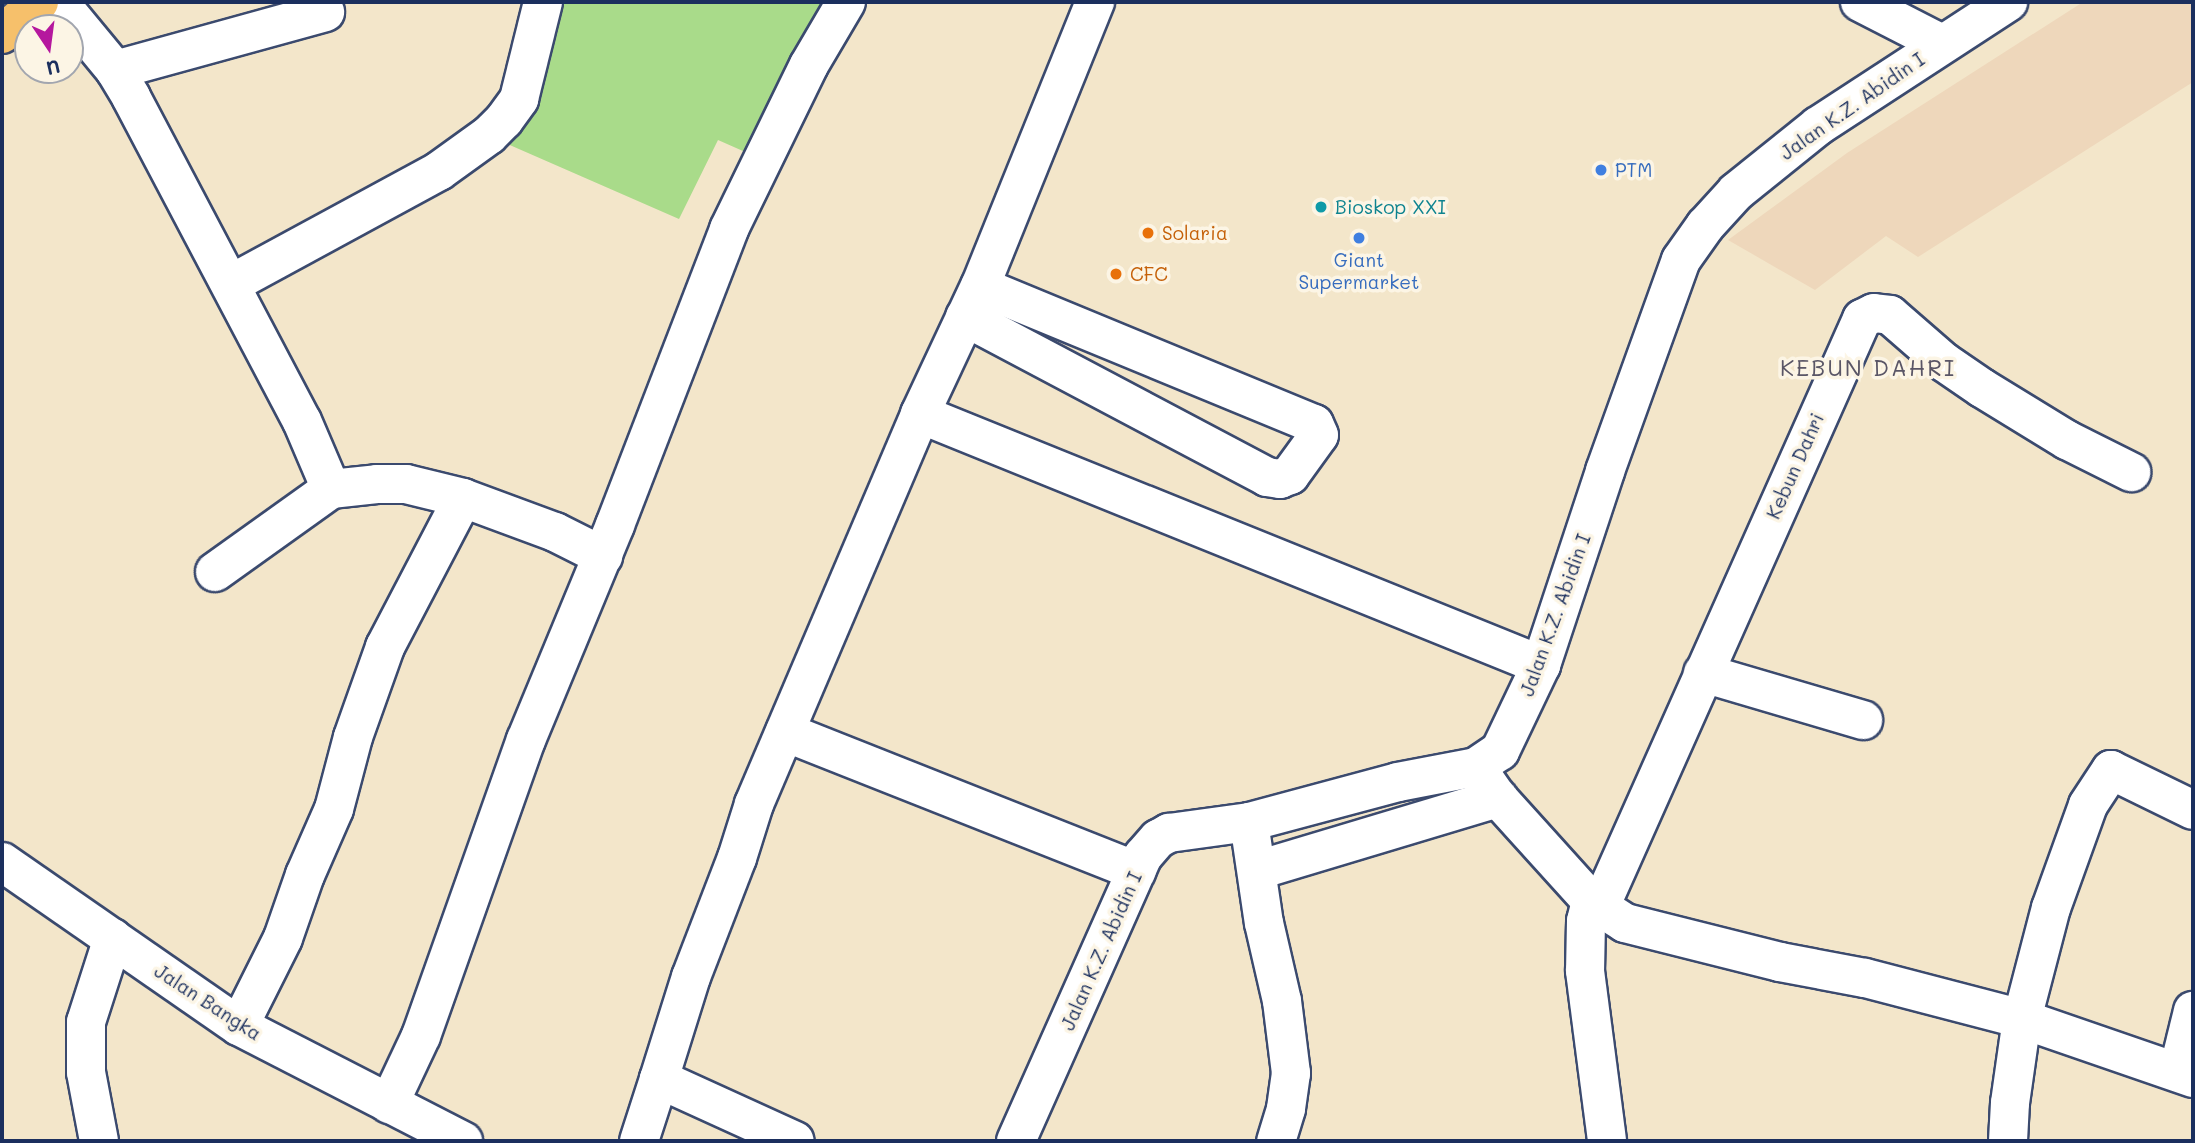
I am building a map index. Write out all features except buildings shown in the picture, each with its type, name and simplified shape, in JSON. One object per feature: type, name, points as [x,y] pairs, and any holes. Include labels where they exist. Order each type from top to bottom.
[{"type":"main road","points":[[2,34],[39,2]]},
{"type":"street","points":[[59,2],[115,70],[302,421],[331,489]]},
{"type":"street","points":[[231,284],[439,171],[489,135],[519,99],[543,2]]},
{"type":"street","points":[[389,1104],[421,1035],[526,740],[603,556],[729,229],[809,65],[846,2]]},
{"type":"street","points":[[639,1141],[691,977],[737,858],[754,804],[920,414],[973,301],[1095,2]]},
{"type":"street","points":[[1860,2],[1942,44]]},
{"type":"street","name":"Jalan K.Z. Abidin I","points":[[1016,1141],[1146,851],[1169,833],[1249,822],[1371,789],[1476,766],[1495,755],[1504,744],[1541,665],[1605,471],[1681,260],[1704,226],[1736,192],[1818,126],[2008,2]]},
{"type":"street","points":[[115,70],[325,12]]},
{"type":"street","points":[[973,301],[1314,424],[1318,435],[1290,475],[1280,479],[1267,477],[973,301]]},
{"type":"street","name":"Kebun Dahri","points":[[1607,1141],[1585,971],[1586,921],[1703,673],[1856,326],[1867,315],[1882,312],[1890,315],[1944,362],[1982,388],[2081,448],[2131,472]]},
{"type":"street","points":[[920,414],[1541,665]]},
{"type":"street","points":[[215,572],[331,489],[406,484],[463,498],[555,532],[603,556]]},
{"type":"street","points":[[239,1026],[283,938],[305,875],[334,809],[353,737],[385,647],[463,498]]},
{"type":"street","points":[[1703,673],[1863,720]]},
{"type":"street","points":[[785,732],[1136,871]]},
{"type":"street","points":[[1476,766],[1498,798],[1596,904],[1625,923],[1780,962],[1865,978],[2022,1019],[2186,1075],[2193,1011]]},
{"type":"street","points":[[2008,1141],[2010,1103],[2022,1019],[2050,908],[2088,806],[2111,770],[2193,810]]},
{"type":"street","points":[[1258,870],[1498,798]]},
{"type":"street","points":[[1249,822],[1264,923],[1282,1001],[1291,1073],[1286,1109],[1276,1141]]},
{"type":"street","name":"Jalan Bangka","points":[[2,862],[239,1026],[389,1104],[422,1132],[463,1141]]},
{"type":"street","points":[[100,1141],[86,1072],[86,1022],[113,938]]},
{"type":"street","points":[[659,1079],[795,1141]]},
{"type":"shaded area","points":[[2083,2],[2193,2],[2193,82],[1918,257],[1886,236],[1815,290],[1728,240],[1847,153]]},
{"type":"green space","points":[[540,2],[836,2],[752,155],[718,140],[679,219],[489,136]]},
{"type":"place","name":"PTM","points":[[1601,170]]},
{"type":"place","name":"Bioskop XXI","points":[[1321,207]]},
{"type":"place","name":"Solaria","points":[[1148,233]]},
{"type":"place","name":"Giant Supermarket","points":[[1359,238]]},
{"type":"place","name":"CFC","points":[[1116,274]]},
{"type":"district","name":"KEBUN DAHRI","points":[[1868,367]]}]
